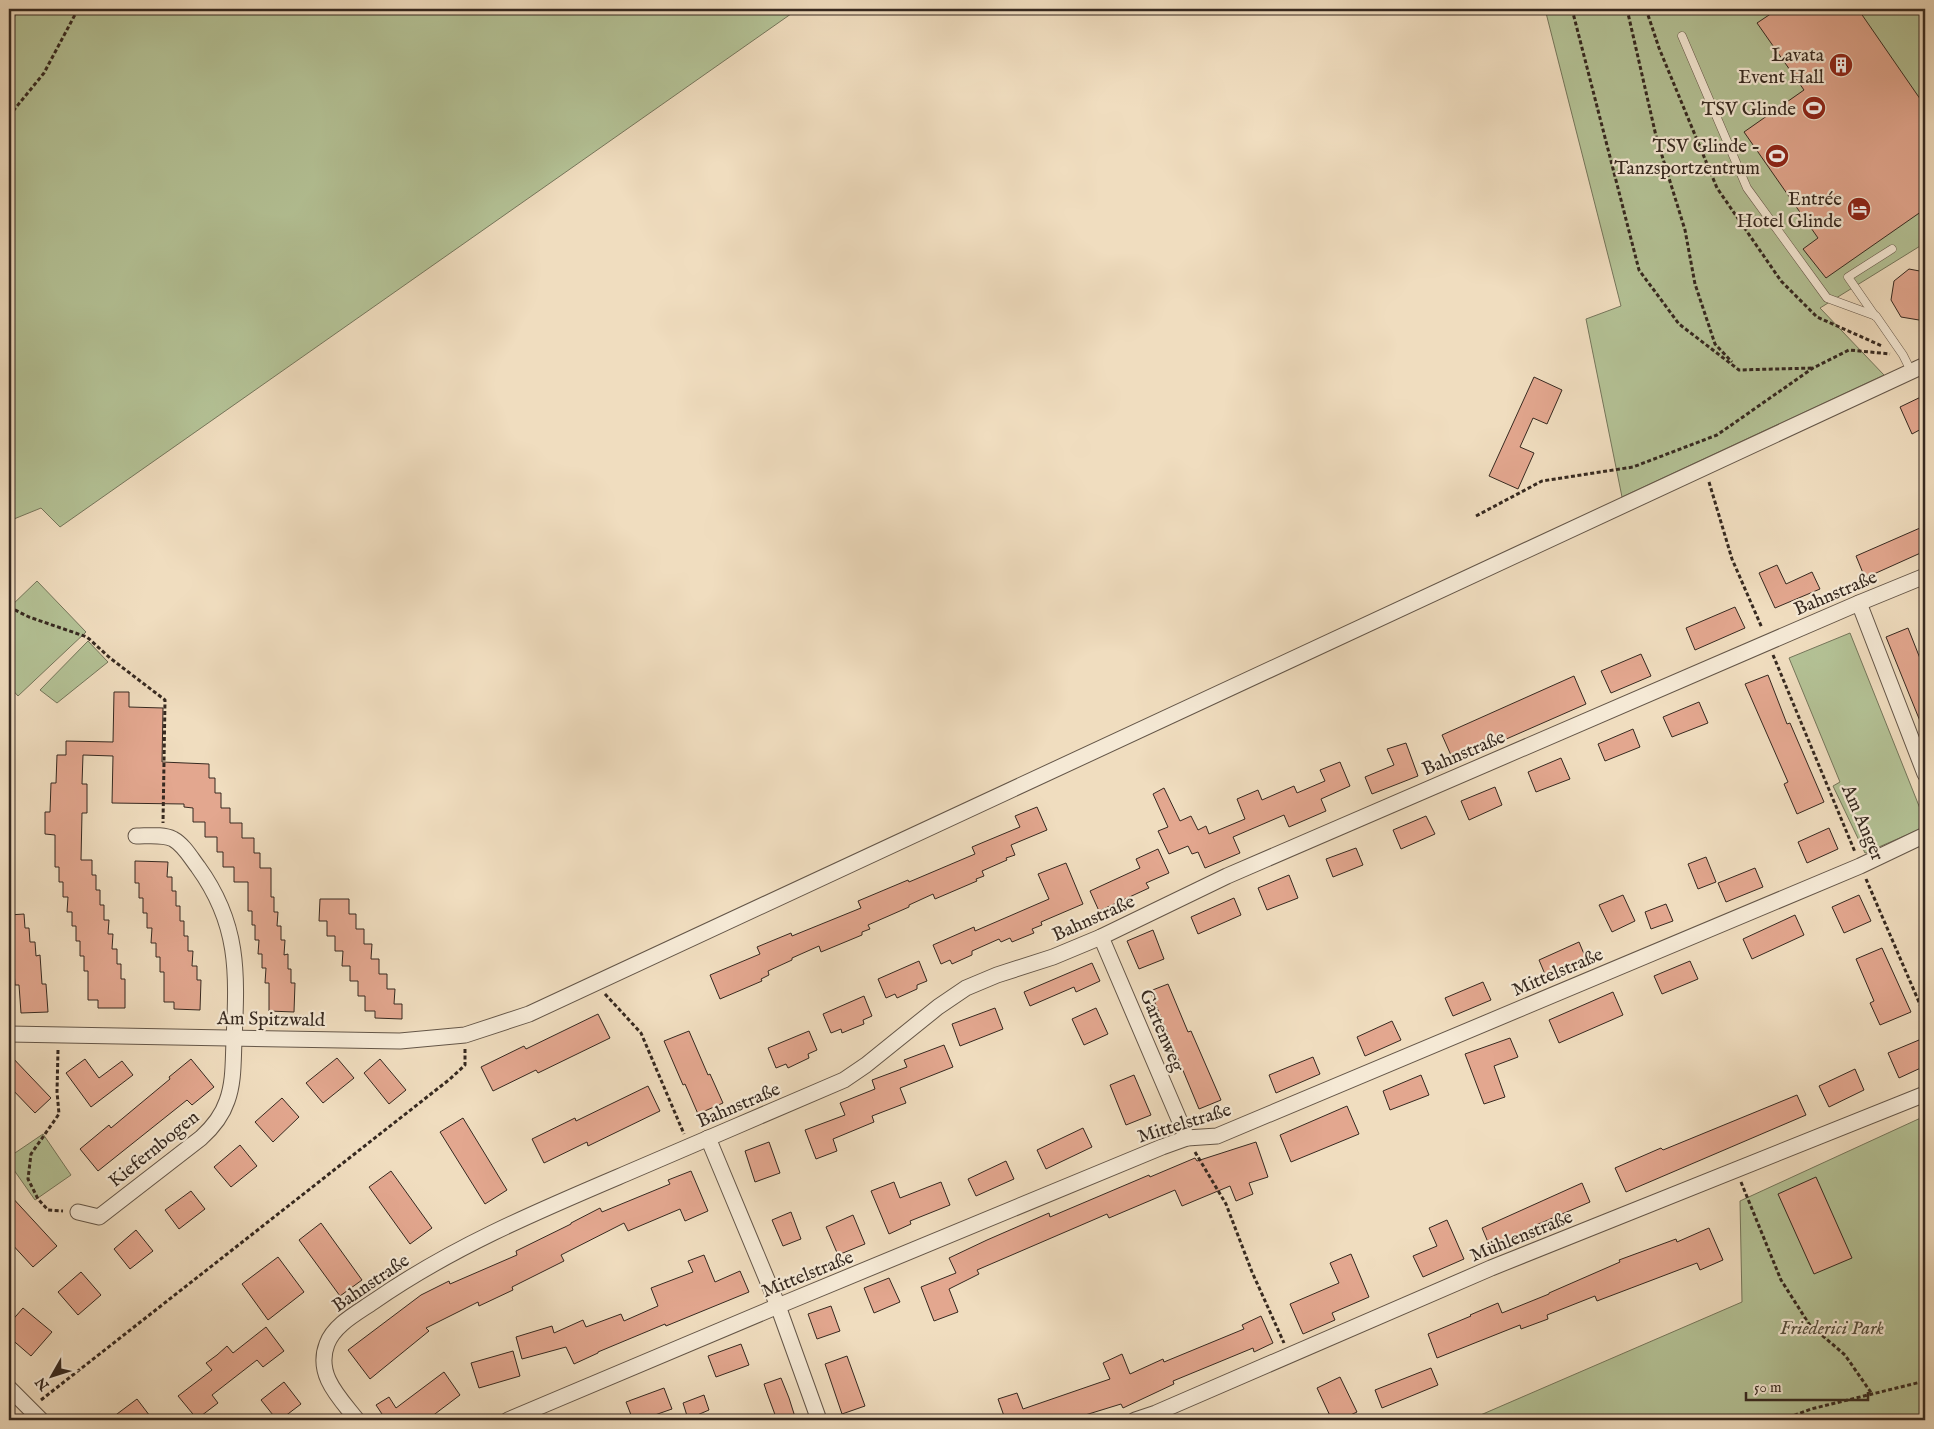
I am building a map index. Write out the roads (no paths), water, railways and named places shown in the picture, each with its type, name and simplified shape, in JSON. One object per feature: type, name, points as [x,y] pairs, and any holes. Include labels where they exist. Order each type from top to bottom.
[{"type":"street","name":"Am Spitzwald","points":[[9,1034],[400,1041],[464,1035],[529,1014],[1925,365]]},
{"type":"street","name":"Bahnstraße","points":[[357,1420],[328,1381],[324,1360],[327,1345],[338,1328],[388,1292],[436,1262],[511,1223],[844,1080],[866,1065],[938,1006],[966,988],[997,975],[1053,957],[1102,937],[1227,876],[1925,576]]},
{"type":"street","points":[[1859,603],[1925,774]]},
{"type":"street","name":"Mittelstraße","points":[[508,1420],[1162,1147],[1187,1138],[1217,1136],[1860,866],[1925,835]]},
{"type":"street","name":"Kiefernbogen","points":[[78,1212],[99,1217],[201,1138],[214,1125],[230,1094],[236,971],[226,919],[212,887],[178,842],[163,836],[136,836]]},
{"type":"street","name":"Gartenweg","points":[[1102,937],[1187,1138]]},
{"type":"street","name":"Mühlenstraße","points":[[1135,1420],[1156,1413],[1491,1268],[1925,1094]]},
{"type":"street","points":[[708,1138],[778,1306],[819,1420]]},
{"type":"street","points":[[9,1388],[41,1420]]},
{"type":"lane","points":[[1682,36],[1747,188],[1827,298],[1876,316]]},
{"type":"lane","points":[[1892,249],[1848,277],[1903,355],[1911,371]]},
{"type":"place","name":"Lavata Event Hall","points":[[1841,65]]},
{"type":"place","name":"TSV Glinde","points":[[1814,108]]},
{"type":"place","name":"TSV Glinde - Tanzsportzentrum","points":[[1777,156]]},
{"type":"place","name":"Entrée Hotel Glinde","points":[[1859,209]]},
{"type":"park label","name":"Friederici Park","points":[[1832,1327]]}]
